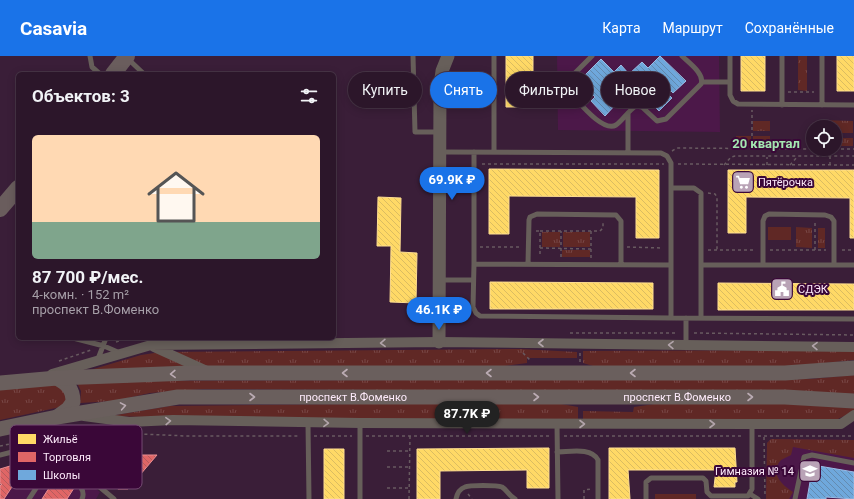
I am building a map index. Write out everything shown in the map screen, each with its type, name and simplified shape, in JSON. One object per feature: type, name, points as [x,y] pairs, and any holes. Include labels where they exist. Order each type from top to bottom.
[{"type":"main road","points":[[115,72],[127,57]]},
{"type":"main road","points":[[0,209],[16,190]]},
{"type":"main road","points":[[0,383],[56,378],[212,373],[785,374],[854,368]]},
{"type":"main road","points":[[56,378],[71,389],[73,402],[68,409],[57,417]]},
{"type":"main road","name":"проспект В.Фоменко","points":[[17,425],[178,397],[785,397],[854,401]]},
{"type":"main road","name":"проспект В.Фоменко","points":[[0,429],[10,427]]},
{"type":"street","points":[[439,342],[440,86],[442,71],[448,56]]},
{"type":"street","points":[[31,380],[151,345],[212,341],[854,346]]},
{"type":"street","points":[[151,345],[212,373]]},
{"type":"street","points":[[74,415],[129,422],[173,420],[308,423],[557,424],[841,424],[854,415]]},
{"type":"lane","points":[[90,56],[92,67],[98,72]]},
{"type":"lane","points":[[414,56],[415,132],[440,132]]},
{"type":"lane","points":[[494,56],[494,152]]},
{"type":"lane","points":[[592,56],[571,77],[567,84],[569,91],[604,126],[610,127],[616,125],[634,107],[640,106],[655,119],[662,121],[702,82],[730,82]]},
{"type":"lane","points":[[682,56],[701,75],[702,82]]},
{"type":"lane","points":[[730,56],[730,95],[733,101],[738,104],[854,105]]},
{"type":"lane","points":[[782,56],[782,104]]},
{"type":"lane","points":[[822,56],[822,105]]},
{"type":"lane","points":[[127,57],[142,72]]},
{"type":"lane","points":[[628,113],[628,153]]},
{"type":"lane","points":[[440,152],[660,153],[667,156],[671,163],[671,318]]},
{"type":"lane","points":[[474,152],[474,307],[476,313],[485,317],[854,319]]},
{"type":"lane","points":[[671,188],[694,188],[701,193],[701,318]]},
{"type":"lane","points":[[763,265],[763,221],[765,216],[769,214],[828,216],[833,219],[834,265]]},
{"type":"lane","points":[[528,264],[529,220],[533,215],[616,215],[621,221],[620,264]]},
{"type":"lane","points":[[474,264],[671,265]]},
{"type":"lane","points":[[701,265],[854,265]]},
{"type":"lane","points":[[440,280],[474,280]]},
{"type":"lane","points":[[686,318],[686,345]]},
{"type":"lane","points":[[81,340],[104,346],[120,354]]},
{"type":"lane","points":[[97,360],[106,340]]},
{"type":"lane","points":[[308,423],[309,499]]},
{"type":"lane","points":[[360,423],[360,499]]},
{"type":"lane","points":[[557,424],[558,499]]},
{"type":"lane","points":[[646,499],[646,484],[651,478],[703,478],[707,483],[708,494],[713,497],[746,497],[750,494],[752,489],[752,424]]},
{"type":"lane","points":[[0,455],[10,452]]},
{"type":"lane","points":[[558,452],[588,452],[594,455],[598,460],[598,499]]},
{"type":"lane","points":[[795,499],[804,457],[812,455],[854,463]]},
{"type":"lane","points":[[456,499],[459,491],[466,486],[501,487],[516,499]]},
{"type":"lane","points":[[29,499],[36,489]]},
{"type":"lane","points":[[82,489],[84,492],[82,499]]},
{"type":"lane","points":[[101,489],[112,498]]},
{"type":"lane","points":[[750,494],[758,499]]},
{"type":"path","points":[[782,92],[822,92]]},
{"type":"path","points":[[752,104],[752,148]]},
{"type":"path","points":[[667,156],[677,148],[806,148]]},
{"type":"path","points":[[842,149],[854,149]]},
{"type":"path","points":[[724,165],[733,156],[806,156]]},
{"type":"path","points":[[767,156],[767,165]]},
{"type":"path","points":[[790,165],[799,156]]},
{"type":"path","points":[[830,156],[830,165]]},
{"type":"path","points":[[842,156],[854,156]]},
{"type":"path","points":[[701,193],[714,193],[717,197],[717,250]]},
{"type":"path","points":[[529,231],[602,230],[603,215]]},
{"type":"path","points":[[815,215],[815,250]]},
{"type":"path","points":[[540,231],[540,257]]},
{"type":"path","points":[[561,231],[561,257]]},
{"type":"path","points":[[591,231],[591,264]]},
{"type":"path","points":[[474,247],[529,247]]},
{"type":"path","points":[[621,247],[671,248]]},
{"type":"path","points":[[540,248],[591,249]]},
{"type":"path","points":[[701,250],[854,250]]},
{"type":"path","points":[[566,333],[686,332],[854,335]]},
{"type":"path","points":[[54,363],[123,340]]},
{"type":"path","points":[[523,343],[523,353],[531,361]]},
{"type":"path","points":[[573,361],[580,362],[580,352]]},
{"type":"path","points":[[142,434],[186,436],[854,436]]},
{"type":"path","points":[[409,499],[410,436]]},
{"type":"path","points":[[764,436],[765,499]]},
{"type":"path","points":[[0,446],[10,444]]},
{"type":"path","points":[[387,451],[409,451]]},
{"type":"path","points":[[387,466],[409,467]]},
{"type":"path","points":[[387,488],[409,488]]},
{"type":"path","points":[[584,499],[584,490],[598,489]]},
{"type":"shaded area","points":[[557,56],[719,56],[720,132],[558,130],[558,108],[593,108],[593,72],[557,72]]},
{"type":"shaded area","name":"Гимназия № 14","points":[[771,439],[854,440],[854,499],[766,499],[767,443]]},
{"type":"shaded area","points":[[11,489],[96,489],[100,492],[96,499],[4,499]]},
{"type":"green space","points":[[798,56],[807,56],[807,91],[798,90]]},
{"type":"green space","points":[[753,121],[770,121],[770,131],[753,131]]},
{"type":"green space","points":[[842,121],[853,121],[853,133],[842,133]]},
{"type":"green space","points":[[736,136],[751,136],[751,146],[736,146]]},
{"type":"green space","points":[[753,136],[770,136],[770,146],[753,146]]},
{"type":"green space","points":[[842,138],[853,138],[853,146],[842,146]]},
{"type":"green space","points":[[768,227],[791,227],[791,240],[768,240]]},
{"type":"green space","points":[[796,227],[812,228],[812,248],[796,247]]},
{"type":"green space","points":[[818,228],[825,228],[825,248],[818,248]]},
{"type":"green space","points":[[542,232],[560,232],[560,247],[542,247]]},
{"type":"green space","points":[[563,232],[590,232],[590,247],[563,247]]},
{"type":"green space","points":[[562,250],[590,250],[590,257],[562,257]]},
{"type":"green space","points":[[520,349],[577,352],[577,358],[527,358],[527,363],[498,367],[90,370],[141,355],[161,352]]},
{"type":"green space","points":[[854,350],[854,360],[788,367],[603,369],[583,363],[583,351]]},
{"type":"green space","points":[[854,375],[854,396],[580,391],[203,389],[150,393],[114,401],[80,403],[81,391],[76,381],[810,379]]},
{"type":"green space","points":[[59,382],[68,389],[65,406],[0,420],[0,388]]},
{"type":"green space","points":[[550,402],[578,407],[578,420],[215,419],[110,416],[170,406]]},
{"type":"green space","points":[[661,403],[790,404],[854,408],[854,411],[836,420],[583,420],[583,411],[633,412],[634,407]]},
{"type":"green space","points":[[771,439],[854,440],[854,458],[793,447],[791,455],[781,460],[776,470],[778,478],[781,482],[793,492],[789,499],[766,499],[767,443]]},
{"type":"green space","points":[[655,494],[696,494],[696,499],[655,499]]},
{"type":"building: Жильё","points":[[506,56],[533,56],[533,72],[506,72]]},
{"type":"building: Жильё","points":[[741,56],[765,56],[765,91],[741,91]]},
{"type":"building: Жильё","points":[[837,56],[854,56],[854,91],[837,91]]},
{"type":"building: Жильё","points":[[489,169],[659,170],[659,238],[636,238],[636,197],[509,196],[509,234],[489,234]]},
{"type":"building: Жильё","points":[[728,170],[854,170],[854,238],[850,238],[850,198],[746,197],[746,233],[728,233]]},
{"type":"building: Жильё","points":[[378,197],[401,198],[400,252],[417,253],[416,303],[390,302],[391,246],[377,246]]},
{"type":"building: Жильё","points":[[490,282],[653,283],[653,309],[490,309]]},
{"type":"building: Жильё","points":[[718,283],[854,284],[854,310],[718,310]]},
{"type":"building: Жильё","points":[[549,448],[549,488],[527,488],[527,470],[440,471],[440,499],[417,499],[417,449]]},
{"type":"building: Жильё","points":[[609,448],[735,448],[737,482],[735,482],[735,487],[714,487],[716,470],[628,470],[630,499],[609,499]]},
{"type":"building: Жильё","points":[[324,449],[344,449],[344,499],[324,499]]},
{"type":"building: Торговля","points":[[142,455],[157,455],[142,473]]},
{"type":"building: Торговля","points":[[10,466],[11,489],[4,499],[0,499],[0,486],[2,484],[0,484],[0,469]]},
{"type":"building: Торговля","points":[[48,489],[73,489],[67,499],[42,499]]},
{"type":"building: Школы","points":[[660,56],[686,81],[673,93],[671,91],[670,92],[670,72],[631,72],[642,62],[648,68]]},
{"type":"building: Школы","points":[[601,59],[614,72],[601,72],[601,108],[612,108],[605,116],[593,103],[593,99],[595,97],[593,95],[593,72],[588,72]]},
{"type":"building: Школы","points":[[621,65],[627,72],[614,72]]},
{"type":"building: Школы","points":[[813,465],[854,472],[854,499],[826,497],[826,499],[807,499]]},
{"type":"place","name":"Пятёрочка","points":[[743,182]]},
{"type":"place","name":"СДЭК","points":[[782,289]]},
{"type":"place","name":"Гимназия № 14","points":[[810,471]]},
{"type":"district","name":"20 квартал","points":[[766,143]]}]
